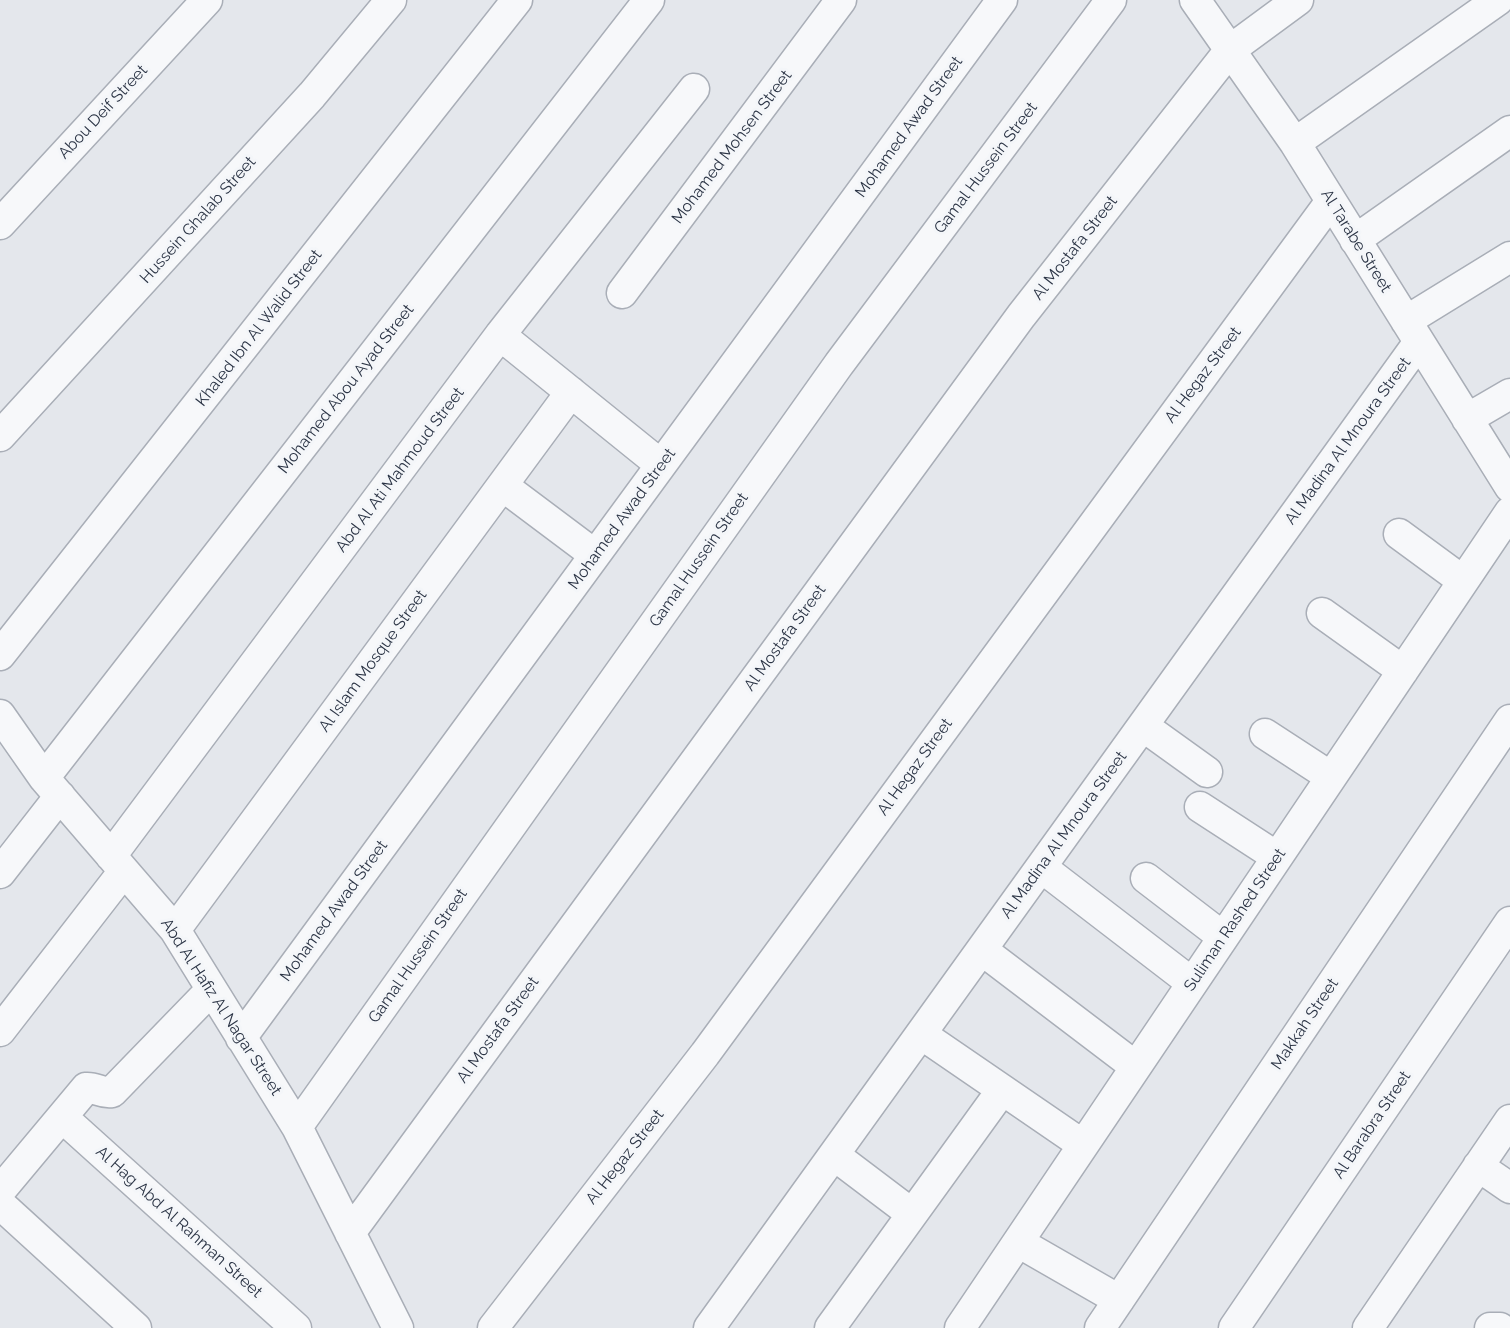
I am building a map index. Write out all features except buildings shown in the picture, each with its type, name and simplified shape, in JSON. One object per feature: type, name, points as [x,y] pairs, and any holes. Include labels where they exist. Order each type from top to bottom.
[{"type":"street","name":"Abou Deif Street","points":[[0,224],[207,0]]},
{"type":"street","name":"Hussein Ghalab Street","points":[[0,436],[312,95],[391,0]]},
{"type":"street","name":"Khaled Ibn Al Walid Street","points":[[0,655],[517,0]]},
{"type":"street","name":"Mohamed Mohsen Street","points":[[622,293],[841,0]]},
{"type":"street","name":"Mohamed Awad Street","points":[[241,1038],[1002,0]]},
{"type":"street","name":"Gamal Hussein Street","points":[[297,1127],[839,364],[1111,0]]},
{"type":"street","name":"Al Tarabe Street","points":[[1195,0],[1295,143],[1510,487]]},
{"type":"street","name":"Al Mostafa Street","points":[[350,1233],[1021,316],[1230,50],[1298,0]]},
{"type":"street","points":[[1295,143],[1498,0]]},
{"type":"street","points":[[1504,0],[1510,7]]},
{"type":"street","name":"Mohamed Abou Ayad Street","points":[[0,873],[52,787],[635,5]]},
{"type":"street","name":"Abd Al Ati Mahmoud Street","points":[[0,1032],[118,863],[500,335],[694,88]]},
{"type":"street","points":[[1355,240],[1510,131]]},
{"type":"street","name":"Al Hegaz Street","points":[[493,1328],[705,1054],[1332,201]]},
{"type":"street","points":[[1413,332],[1510,257]]},
{"type":"street","name":"Al Madina Al Mnoura Street","points":[[709,1328],[1143,726],[1413,332]]},
{"type":"street","points":[[500,335],[661,465]]},
{"type":"street","name":"Al Islam Mosque Street","points":[[175,930],[571,392]]},
{"type":"street","points":[[1467,418],[1510,394]]},
{"type":"street","points":[[503,486],[595,555]]},
{"type":"street","name":"Suliman Rashed Street","points":[[960,1328],[1510,512]]},
{"type":"street","points":[[1399,534],[1463,580]]},
{"type":"street","points":[[1322,613],[1403,671]]},
{"type":"street","name":"Abd Al Hafiz Al Nagar Street","points":[[0,717],[52,787],[175,930],[297,1127],[398,1328]]},
{"type":"street","name":"Makkah Street","points":[[1100,1328],[1510,720]]},
{"type":"street","points":[[1143,726],[1207,772]]},
{"type":"street","points":[[1265,734],[1331,777]]},
{"type":"street","points":[[1200,807],[1277,857]]},
{"type":"street","points":[[1041,867],[1192,983]]},
{"type":"street","points":[[1146,878],[1223,937]]},
{"type":"street","name":"Al Barabra Street","points":[[1234,1328],[1510,922]]},
{"type":"street","points":[[982,950],[1136,1066]]},
{"type":"street","points":[[0,1191],[86,1088],[94,1087],[106,1093],[118,1088],[211,990]]},
{"type":"street","points":[[921,1034],[1083,1145]]},
{"type":"street","points":[[830,1328],[1002,1090]]},
{"type":"street","name":"Al Hag Abd Al Rahman Street","points":[[62,1117],[296,1328]]},
{"type":"street","points":[[1368,1328],[1510,1120]]},
{"type":"street","points":[[834,1155],[912,1214]]},
{"type":"street","points":[[1478,1166],[1510,1188]]},
{"type":"street","points":[[0,1204],[136,1328]]},
{"type":"street","points":[[1018,1242],[1119,1300]]},
{"type":"street","points":[[1490,1328],[1500,1328]]}]
